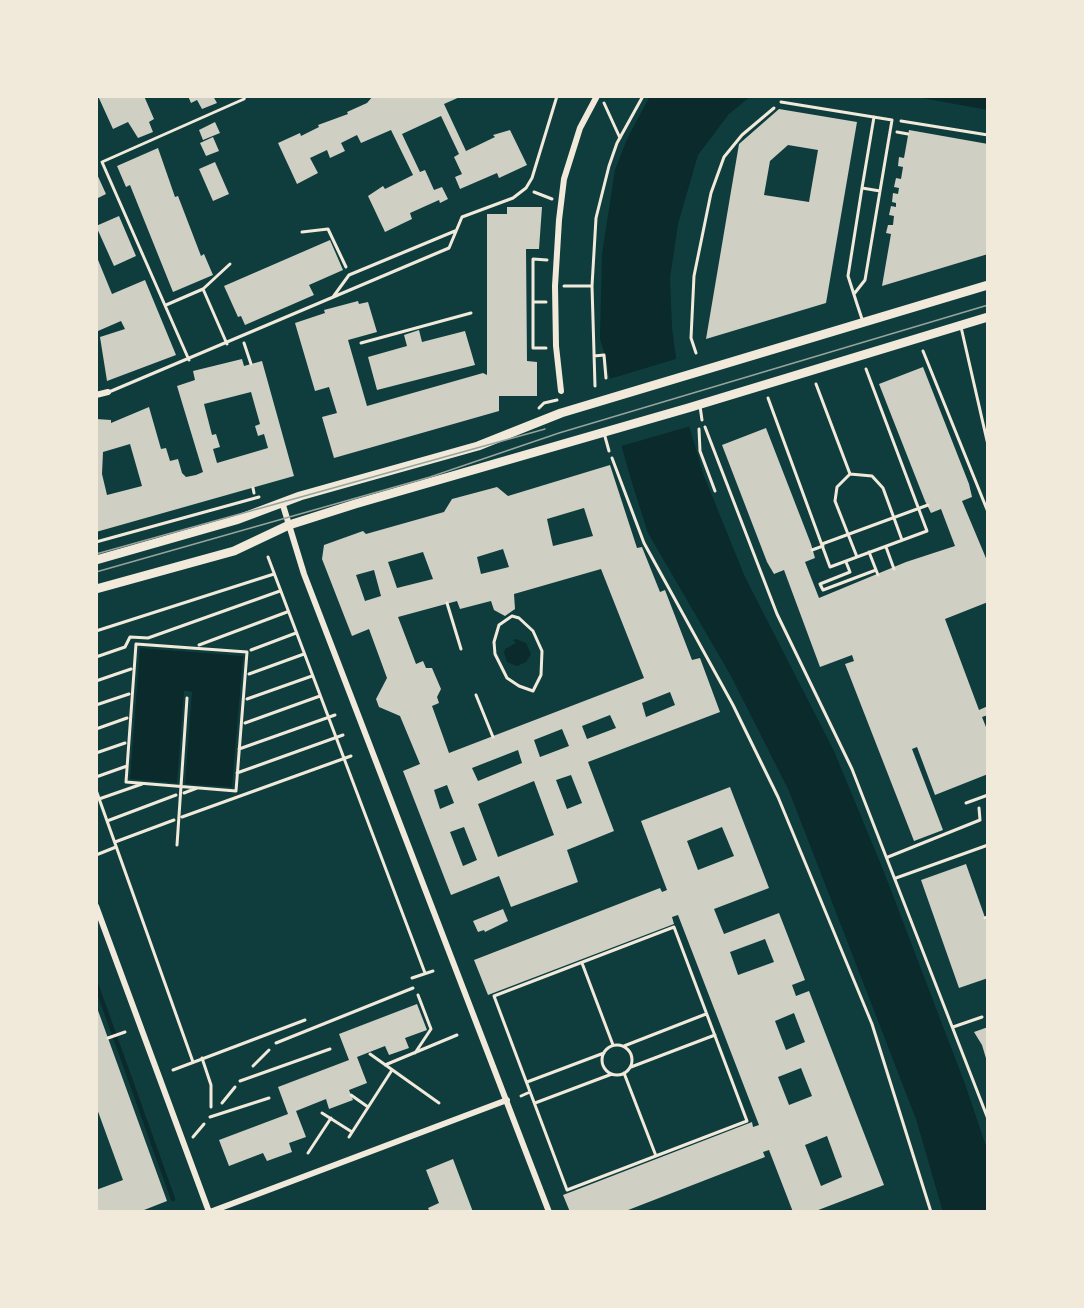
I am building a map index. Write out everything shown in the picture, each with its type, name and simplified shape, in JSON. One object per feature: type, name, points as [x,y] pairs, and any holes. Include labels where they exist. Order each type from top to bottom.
[{"type":"main road","points":[[96,560],[236,520],[282,502],[478,446],[561,413],[988,285]]},
{"type":"main road","points":[[96,590],[234,551],[289,525],[988,317]]},
{"type":"street","points":[[561,391],[556,346],[555,286],[564,178],[580,128],[599,97]]},
{"type":"street","points":[[96,394],[108,392]]},
{"type":"street","points":[[282,502],[304,574],[549,1212]]},
{"type":"street","points":[[96,906],[209,1212],[507,1100]]},
{"type":"lane","points":[[189,360],[102,162],[244,99],[245,96]]},
{"type":"lane","points":[[108,392],[189,360],[449,248],[462,217],[513,198],[526,188],[532,178],[557,96]]},
{"type":"lane","points":[[781,102],[892,120],[865,280],[854,294]]},
{"type":"lane","points":[[864,324],[848,276],[874,117]]},
{"type":"lane","points":[[96,125],[96,144]]},
{"type":"lane","points":[[862,188],[880,191]]},
{"type":"lane","points":[[332,299],[349,274],[455,231]]},
{"type":"lane","points":[[165,305],[202,289],[230,264]]},
{"type":"lane","points":[[202,289],[226,344]]},
{"type":"lane","points":[[961,325],[988,445]]},
{"type":"lane","points":[[700,404],[702,420]]},
{"type":"lane","points":[[608,430],[609,451]]},
{"type":"lane","points":[[966,803],[988,795]]},
{"type":"lane","points":[[276,1043],[413,988]]},
{"type":"lane","points":[[240,1081],[330,1049]]},
{"type":"lane","points":[[210,1118],[269,1098]]},
{"type":"path","points":[[599,97],[620,138]]},
{"type":"path","points":[[596,386],[592,286],[596,218],[609,166],[640,97]]},
{"type":"path","points":[[696,353],[691,338],[694,276],[711,193],[724,157],[742,135],[781,102]]},
{"type":"path","points":[[770,111],[774,112]]},
{"type":"path","points":[[892,120],[988,135]]},
{"type":"path","points":[[541,196],[552,199]]},
{"type":"path","points":[[302,232],[328,229],[349,274]]},
{"type":"path","points":[[547,260],[533,259],[533,348],[548,348]]},
{"type":"path","points":[[555,286],[592,286]]},
{"type":"path","points":[[533,302],[546,302]]},
{"type":"path","points":[[361,343],[471,313]]},
{"type":"path","points":[[923,351],[988,512]]},
{"type":"path","points":[[248,354],[251,364]]},
{"type":"path","points":[[594,356],[604,356],[606,378]]},
{"type":"path","points":[[768,398],[830,567],[927,531],[866,369]]},
{"type":"path","points":[[816,384],[850,474]]},
{"type":"path","points":[[702,420],[777,614],[852,770],[988,1119]]},
{"type":"path","points":[[698,424],[699,451],[715,491]]},
{"type":"path","points":[[609,451],[644,543],[733,705],[778,797],[872,1024],[931,1212]]},
{"type":"path","points":[[850,474],[872,476],[883,488],[902,540]]},
{"type":"path","points":[[850,474],[837,487],[835,501],[857,557]]},
{"type":"path","points":[[96,542],[247,500]]},
{"type":"path","points":[[812,550],[928,505]]},
{"type":"path","points":[[886,547],[894,569]]},
{"type":"path","points":[[869,552],[878,575]]},
{"type":"path","points":[[268,557],[425,973]]},
{"type":"path","points":[[846,561],[849,572],[820,584],[823,590],[876,570]]},
{"type":"path","points":[[96,631],[274,574]]},
{"type":"path","points":[[96,657],[125,647],[130,637],[148,638],[280,591]]},
{"type":"path","points":[[447,603],[461,649]]},
{"type":"path","points":[[199,645],[288,612]]},
{"type":"path","points":[[512,616],[519,618],[533,631],[542,651],[541,675],[533,691],[507,678],[495,654],[494,642],[499,625],[512,616]]},
{"type":"path","points":[[251,650],[296,633]]},
{"type":"path","points":[[136,644],[247,652],[236,791],[181,787],[126,782],[136,644]]},
{"type":"path","points":[[249,674],[304,654]]},
{"type":"path","points":[[96,681],[131,669]]},
{"type":"path","points":[[247,699],[312,676]]},
{"type":"path","points":[[96,705],[129,694]]},
{"type":"path","points":[[476,695],[492,737]]},
{"type":"path","points":[[245,723],[320,696]]},
{"type":"path","points":[[177,845],[187,698]]},
{"type":"path","points":[[239,749],[335,715]]},
{"type":"path","points":[[96,729],[127,718]]},
{"type":"path","points":[[237,773],[343,735]]},
{"type":"path","points":[[96,753],[125,743]]},
{"type":"path","points":[[183,817],[351,756]]},
{"type":"path","points":[[96,777],[127,766]]},
{"type":"path","points":[[99,799],[144,784]]},
{"type":"path","points":[[184,793],[198,788]]},
{"type":"path","points":[[96,790],[193,1062]]},
{"type":"path","points":[[107,821],[176,795]]},
{"type":"path","points":[[888,858],[980,820],[979,799]]},
{"type":"path","points":[[115,842],[174,820]]},
{"type":"path","points":[[896,878],[988,845]]},
{"type":"path","points":[[96,855],[116,847]]},
{"type":"path","points":[[674,927],[747,1121],[567,1190],[494,996],[582,962],[674,927]]},
{"type":"path","points":[[582,962],[613,1045]]},
{"type":"path","points":[[401,982],[433,970]]},
{"type":"path","points":[[412,978],[431,1029],[415,1053]]},
{"type":"path","points":[[526,1082],[604,1053],[613,1045],[623,1046],[706,1014]]},
{"type":"path","points":[[953,1027],[982,1017]]},
{"type":"path","points":[[173,1070],[306,1019]]},
{"type":"path","points":[[108,1038],[123,1033]]},
{"type":"path","points":[[385,1065],[457,1035]]},
{"type":"path","points":[[535,1103],[612,1074],[624,1073],[631,1067],[715,1035]]},
{"type":"path","points":[[185,1148],[240,1081],[276,1043]]},
{"type":"path","points":[[623,1046],[630,1053],[631,1067]]},
{"type":"path","points":[[604,1053],[604,1068],[612,1074]]},
{"type":"path","points":[[370,1054],[439,1103]]},
{"type":"path","points":[[202,1058],[211,1085],[210,1118]]},
{"type":"path","points":[[349,1137],[392,1070]]},
{"type":"path","points":[[624,1073],[656,1156]]},
{"type":"path","points":[[521,1096],[530,1092]]},
{"type":"path","points":[[351,1095],[368,1107]]},
{"type":"path","points":[[322,1113],[352,1132]]},
{"type":"path","points":[[308,1153],[331,1118]]},
{"type":"water","points":[[650,96],[751,96],[729,114],[698,155],[678,224],[670,278],[672,328],[682,402],[704,476],[745,577],[834,751],[884,872],[965,1084],[988,1152],[988,1212],[943,1212],[916,1119],[789,791],[731,676],[648,533],[632,483],[622,448],[606,358],[600,339],[602,254],[615,170],[627,139]]},
{"type":"water","points":[[911,96],[988,96],[988,110]]},
{"type":"water","points":[[513,640],[526,643],[531,654],[526,662],[517,666],[507,662],[504,653],[505,649],[516,643]]},
{"type":"water","points":[[140,648],[243,656],[232,787],[185,784],[192,692],[188,691],[184,691],[177,783],[130,779]]},
{"type":"pier","points":[[679,358],[691,426],[618,447],[606,380]]},
{"type":"building","points":[[98,96],[144,96],[154,119],[149,122],[153,132],[138,138],[128,122],[113,129]]},
{"type":"building","points":[[188,96],[213,96],[217,103],[202,109],[197,100],[191,103]]},
{"type":"building","points":[[373,96],[462,96],[444,104],[466,151],[495,137],[493,135],[510,130],[527,165],[499,178],[497,173],[460,189],[455,177],[462,174],[454,157],[459,154],[441,116],[402,134],[420,172],[425,170],[434,190],[442,187],[448,199],[440,203],[439,200],[410,213],[412,219],[385,232],[368,196],[383,186],[385,189],[413,175],[391,130],[361,143],[357,135],[341,143],[345,151],[330,158],[327,150],[310,158],[318,173],[297,184],[278,143],[300,133],[301,136],[319,127],[318,125],[348,114],[347,112],[367,103]]},
{"type":"building","points":[[779,109],[857,122],[826,303],[706,339],[739,144]],"holes":[[[788,145],[818,150],[809,202],[764,195],[770,161]]]},
{"type":"building","points":[[215,122],[220,133],[203,140],[199,130]]},
{"type":"building","points":[[909,130],[988,144],[988,254],[882,286],[891,234],[886,233],[888,225],[893,225],[894,216],[889,215],[891,206],[896,207],[896,203],[892,202],[893,193],[898,194],[899,188],[894,187],[896,178],[901,179],[903,167],[898,166],[899,157],[904,158]]},
{"type":"building","points":[[213,137],[219,151],[206,156],[200,143]]},
{"type":"building","points":[[158,148],[175,197],[178,196],[201,256],[204,254],[213,275],[173,292],[130,185],[126,187],[117,166]]},
{"type":"building","points":[[215,162],[229,194],[213,201],[199,169]]},
{"type":"building","points":[[96,172],[106,194],[96,199]]},
{"type":"building","points":[[507,207],[542,207],[539,249],[526,249],[527,361],[537,362],[537,396],[499,396],[499,411],[334,458],[322,417],[337,413],[329,387],[315,391],[295,323],[325,313],[324,310],[358,301],[359,304],[368,302],[377,332],[348,340],[367,406],[483,373],[487,375],[487,214],[507,214]]},
{"type":"building","points":[[119,216],[136,256],[114,266],[96,226]]},
{"type":"building","points":[[330,240],[343,270],[309,285],[314,295],[245,325],[241,316],[238,317],[224,286]]},
{"type":"building","points":[[96,255],[112,294],[145,280],[176,355],[107,381],[100,337],[125,329],[121,321],[98,331]]},
{"type":"building","points":[[419,330],[422,342],[465,331],[475,365],[377,390],[368,357],[407,346],[404,335]]},
{"type":"building","points":[[242,359],[244,366],[262,361],[294,476],[96,532],[96,419],[111,420],[111,423],[149,407],[161,449],[166,448],[170,461],[178,459],[182,473],[186,477],[203,472],[177,386],[195,380],[193,371]],"holes":[[[251,392],[260,424],[255,426],[258,436],[264,434],[268,448],[217,463],[213,449],[220,447],[216,434],[212,435],[204,404]],[[130,444],[142,486],[107,495],[102,474],[103,452]]]},
{"type":"building","points":[[923,367],[969,484],[972,497],[962,501],[988,563],[988,602],[945,619],[979,710],[988,706],[988,715],[982,717],[988,732],[988,774],[935,795],[917,747],[912,749],[943,830],[914,841],[845,664],[854,661],[852,655],[820,667],[784,570],[774,574],[767,562],[722,445],[766,428],[811,544],[815,558],[805,562],[819,598],[906,562],[955,546],[941,509],[931,513],[925,501],[879,384]]},
{"type":"building","points":[[610,465],[637,548],[642,547],[660,592],[665,590],[692,660],[700,658],[720,712],[588,762],[614,831],[567,850],[578,882],[511,907],[499,876],[451,895],[403,771],[420,764],[400,716],[379,707],[376,699],[387,678],[369,629],[352,636],[322,559],[324,545],[363,531],[366,534],[444,512],[452,499],[497,487],[508,496]],"holes":[[[584,508],[593,536],[553,546],[547,519]],[[503,549],[509,567],[481,574],[477,557]],[[423,552],[433,579],[397,588],[388,562]],[[601,569],[644,678],[449,753],[432,706],[439,703],[437,697],[441,689],[432,668],[426,668],[423,661],[416,664],[398,617],[457,601],[460,609],[491,601],[494,610],[505,616],[515,609],[514,594]],[[374,570],[381,596],[365,601],[356,575]],[[670,692],[675,705],[646,717],[642,703]],[[610,715],[616,728],[587,739],[582,726]],[[562,729],[569,746],[540,757],[534,740]],[[518,750],[522,763],[478,781],[472,768]],[[571,775],[582,803],[567,809],[556,780]],[[534,781],[554,835],[498,857],[478,804]],[[447,785],[454,803],[440,809],[434,790]],[[464,827],[477,860],[463,866],[450,832]]]},
{"type":"building","points":[[730,787],[769,888],[714,909],[724,934],[779,913],[805,980],[792,985],[796,996],[809,991],[884,1185],[813,1212],[793,1212],[769,1150],[763,1152],[765,1157],[623,1212],[570,1212],[563,1195],[752,1122],[753,1127],[759,1125],[678,915],[672,917],[674,924],[488,995],[474,960],[660,888],[662,892],[667,890],[641,821]],"holes":[[[722,827],[734,856],[698,870],[687,841]],[[765,939],[774,962],[738,975],[730,952]],[[794,1013],[805,1042],[786,1050],[775,1021]],[[801,1068],[812,1096],[789,1105],[778,1077]],[[827,1136],[842,1177],[821,1186],[805,1145]]]},
{"type":"building","points":[[966,864],[988,926],[988,978],[959,988],[921,880]]},
{"type":"building","points":[[503,909],[508,921],[485,932],[484,930],[478,932],[473,921]]},
{"type":"building","points":[[417,1004],[427,1030],[405,1038],[409,1048],[389,1055],[385,1046],[357,1057],[367,1083],[349,1090],[353,1100],[329,1109],[326,1099],[296,1111],[306,1137],[289,1143],[292,1152],[267,1161],[263,1153],[229,1166],[219,1140],[288,1114],[278,1087],[349,1060],[339,1034]]},
{"type":"building","points":[[96,1005],[167,1201],[139,1212],[96,1212],[96,1190],[123,1180],[96,1106]]},
{"type":"building","points":[[988,1027],[988,1065],[982,1045],[974,1032]]},
{"type":"building","points":[[453,1159],[473,1212],[430,1212],[428,1208],[439,1203],[426,1170]]},
{"type":"waterway","points":[[96,984],[173,1199]]},
{"type":"tram line","points":[[96,572],[430,477],[559,433],[988,305]]},
{"type":"tram line","points":[[96,554],[545,429]]}]
